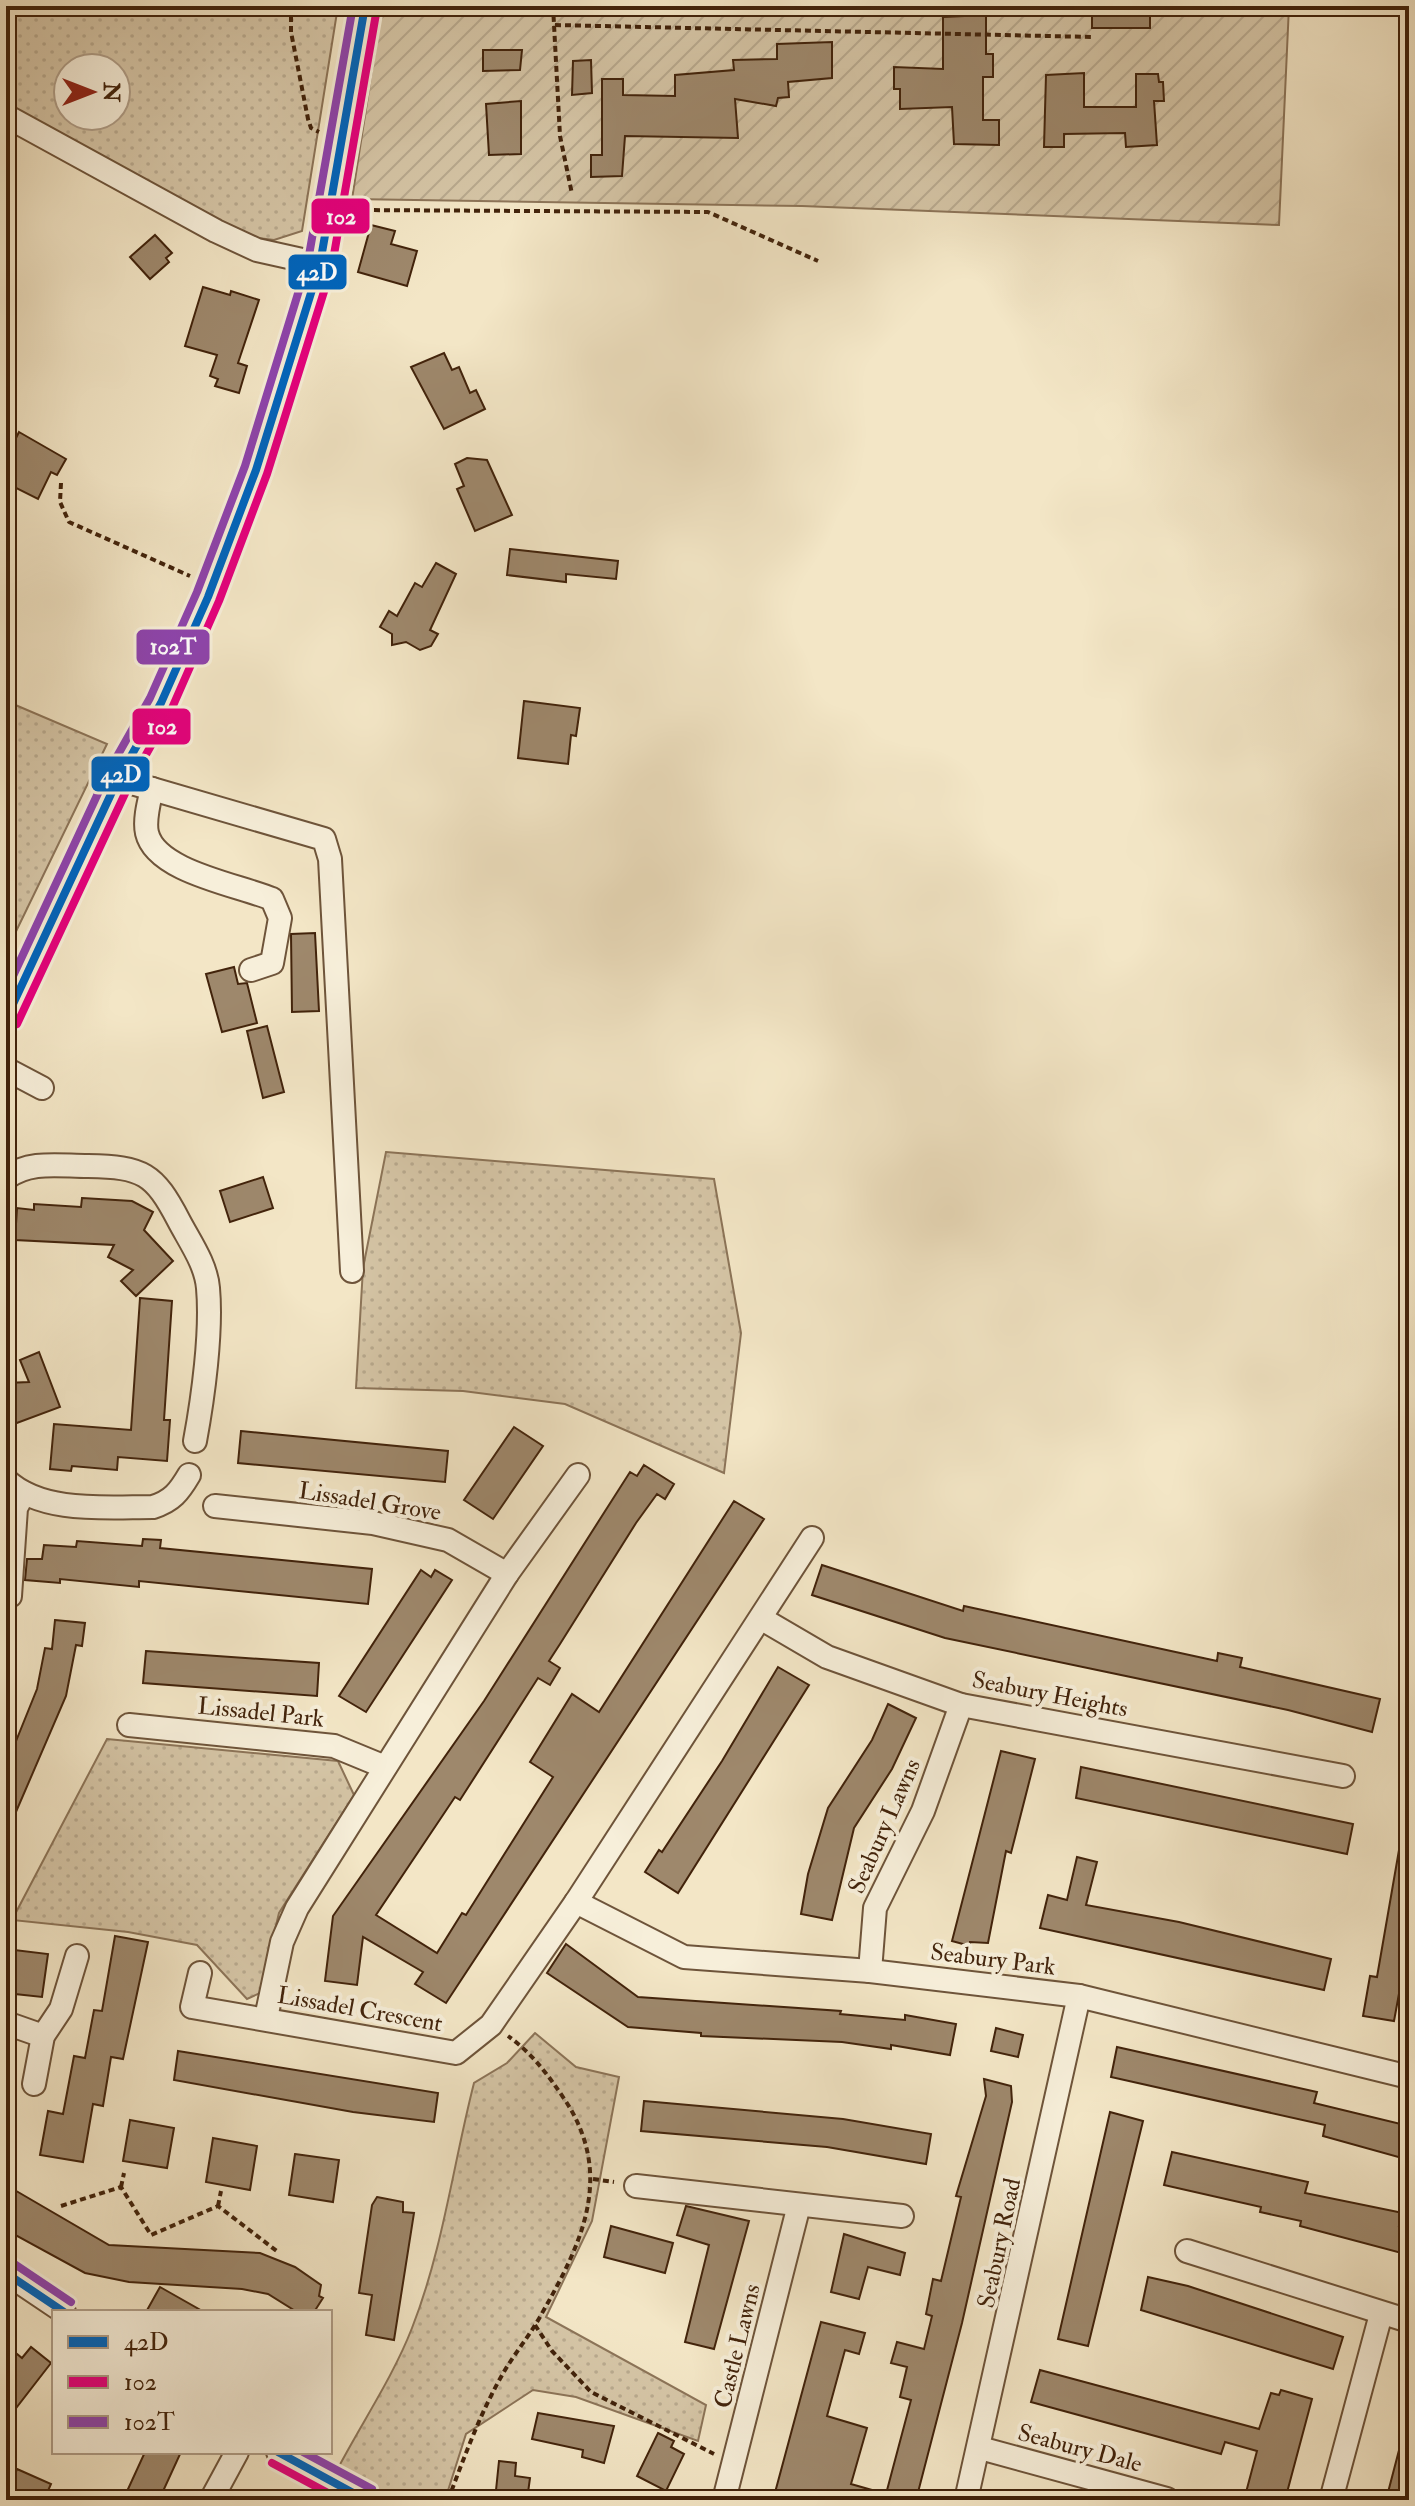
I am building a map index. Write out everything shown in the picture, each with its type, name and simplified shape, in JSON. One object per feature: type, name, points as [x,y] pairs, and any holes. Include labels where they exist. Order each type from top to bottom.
[{"type":"main road","points":[[6,1019],[118,779],[161,703],[208,597],[256,470],[320,264],[332,212],[365,6]]},
{"type":"street","points":[[6,116],[216,231],[257,250],[320,264]]},
{"type":"street","points":[[118,779],[324,839],[330,859],[352,1271]]},
{"type":"street","points":[[152,789],[146,828],[150,843],[186,870],[272,899],[280,918],[272,963],[251,970]]},
{"type":"street","points":[[6,1069],[42,1088]]},
{"type":"street","points":[[6,1178],[25,1166],[114,1166],[149,1177],[161,1188],[197,1253],[208,1287],[201,1408],[195,1441]]},
{"type":"street","points":[[10,1596],[15,1486],[52,1503],[153,1507],[168,1502],[189,1475]]},
{"type":"street","points":[[266,2018],[282,1942],[297,1908],[507,1574],[578,1475]]},
{"type":"street","name":"Lissadel Grove","points":[[215,1506],[373,1523],[418,1533],[448,1540],[507,1574]]},
{"type":"street","name":"Lissadel Crescent","points":[[200,1973],[192,2007],[456,2053],[491,2025],[576,1902],[812,1538]]},
{"type":"street","name":"Seabury Heights","points":[[762,1619],[827,1657],[961,1705],[1343,1776]]},
{"type":"street","name":"Seabury Lawns","points":[[870,1971],[875,1908],[923,1811],[961,1705]]},
{"type":"street","name":"Lissadel Park","points":[[129,1725],[334,1746],[385,1767]]},
{"type":"street","name":"Seabury Park","points":[[576,1902],[684,1957],[870,1971],[1079,1996],[1409,2077]]},
{"type":"street","points":[[34,2084],[43,2036],[61,2009],[77,1956]]},
{"type":"street","name":"Seabury Road","points":[[966,2500],[1079,1996]]},
{"type":"street","points":[[6,2023],[43,2036]]},
{"type":"street","points":[[636,2186],[902,2216]]},
{"type":"street","name":"Castle Lawns","points":[[724,2500],[799,2205]]},
{"type":"street","points":[[1187,2251],[1409,2321]]},
{"type":"street","points":[[6,2273],[61,2310]]},
{"type":"street","points":[[1331,2500],[1381,2314]]},
{"type":"street","name":"Seabury Dale","points":[[980,2448],[1167,2499]]},
{"type":"street","points":[[211,2500],[236,2454]]},
{"type":"street","points":[[282,2454],[366,2500]]},
{"type":"path","points":[[291,6],[291,32],[311,128],[316,132],[345,136]]},
{"type":"path","points":[[553,6],[560,136],[572,194]]},
{"type":"path","points":[[555,25],[1092,37]]},
{"type":"path","points":[[332,212],[708,212],[818,261]]},
{"type":"path","points":[[61,483],[60,502],[69,522],[196,579]]},
{"type":"path","points":[[448,2500],[478,2421],[502,2374],[535,2325],[574,2247],[593,2179],[589,2147],[576,2117],[543,2066],[524,2047],[491,2025]]},
{"type":"path","points":[[124,2173],[121,2187],[151,2235],[218,2206]]},
{"type":"path","points":[[61,2206],[121,2187]]},
{"type":"path","points":[[218,2206],[221,2191]]},
{"type":"path","points":[[218,2206],[278,2252]]},
{"type":"path","points":[[535,2325],[552,2351],[591,2392],[708,2452],[735,2461]]},
{"type":"shaded area","points":[[6,6],[338,6],[302,231],[274,240],[243,236],[58,132],[132,132],[132,52],[52,52],[52,129],[6,103]]},
{"type":"shaded area","points":[[382,6],[1289,6],[1279,225],[802,206],[352,199]]},
{"type":"shaded area","points":[[6,701],[107,744],[6,952]]},
{"type":"shaded area","points":[[386,1152],[714,1179],[741,1333],[724,1473],[565,1404],[463,1391],[356,1388],[363,1268]]},
{"type":"shaded area","points":[[107,1739],[338,1761],[354,1795],[279,1913],[260,1993],[247,1999],[197,1945],[128,1932],[12,1920]]},
{"type":"shaded area","points":[[535,2033],[576,2067],[619,2077],[592,2221],[546,2317],[706,2405],[698,2441],[576,2397],[533,2390],[466,2434],[445,2500],[393,2500],[337,2470],[396,2364],[423,2298],[440,2237],[474,2083],[507,2063]]},
{"type":"building","points":[[1150,10],[1150,28],[1092,28],[1092,12]]},
{"type":"building","points":[[986,15],[986,54],[993,54],[993,77],[983,77],[983,120],[999,120],[999,145],[954,144],[952,107],[900,109],[900,89],[894,89],[894,67],[943,69],[943,17]]},
{"type":"building","points":[[832,42],[832,78],[788,82],[789,97],[778,98],[776,106],[735,99],[738,138],[625,136],[622,176],[591,177],[591,155],[602,155],[602,79],[623,79],[623,95],[675,96],[675,75],[734,70],[733,60],[777,59],[777,44]]},
{"type":"building","points":[[483,50],[522,50],[520,70],[483,71]]},
{"type":"building","points":[[591,60],[592,93],[572,95],[573,61]]},
{"type":"building","points":[[1084,73],[1084,107],[1136,107],[1136,74],[1158,74],[1159,82],[1163,82],[1164,101],[1154,101],[1157,145],[1126,147],[1125,133],[1064,134],[1064,147],[1044,147],[1046,75]]},
{"type":"building","points":[[521,101],[521,154],[489,155],[486,104]]},
{"type":"building","points":[[371,225],[395,231],[391,244],[417,251],[407,286],[358,272]]},
{"type":"building","points":[[155,235],[172,253],[166,258],[169,262],[150,279],[130,257]]},
{"type":"building","points":[[203,287],[230,295],[231,291],[259,300],[238,363],[247,366],[239,393],[215,386],[218,379],[210,376],[217,355],[185,346]]},
{"type":"building","points":[[444,353],[452,370],[459,367],[470,393],[476,390],[485,409],[444,429],[411,367]]},
{"type":"building","points":[[19,432],[66,459],[57,475],[51,472],[38,499],[6,483],[6,458]]},
{"type":"building","points":[[467,458],[487,460],[512,515],[475,531],[457,489],[464,486],[455,464]]},
{"type":"building","points":[[510,549],[618,561],[616,579],[566,574],[566,582],[507,575]]},
{"type":"building","points":[[436,563],[456,574],[430,630],[438,634],[431,646],[420,650],[406,642],[392,645],[392,634],[380,627],[389,611],[397,616],[415,583],[422,587]]},
{"type":"building","points":[[524,701],[580,708],[576,736],[571,735],[568,764],[518,758]]},
{"type":"building","points":[[315,933],[319,1011],[292,1012],[291,934]]},
{"type":"building","points":[[234,967],[238,984],[247,983],[257,1023],[222,1032],[206,974]]},
{"type":"building","points":[[267,1026],[284,1092],[263,1098],[247,1031]]},
{"type":"building","points":[[263,1177],[273,1208],[230,1222],[220,1191]]},
{"type":"building","points":[[82,1198],[132,1201],[153,1212],[144,1230],[173,1261],[136,1296],[121,1281],[133,1270],[108,1257],[114,1245],[15,1240],[17,1208],[34,1210],[34,1204],[81,1207]]},
{"type":"building","points":[[140,1298],[172,1301],[164,1420],[170,1420],[167,1461],[118,1457],[117,1470],[72,1466],[71,1471],[50,1469],[54,1424],[131,1430]]},
{"type":"building","points":[[39,1352],[60,1407],[6,1427],[6,1383],[29,1382],[20,1360]]},
{"type":"building","points":[[514,1427],[543,1446],[493,1519],[464,1500]]},
{"type":"building","points":[[241,1431],[448,1451],[445,1482],[238,1463]]},
{"type":"building","points":[[644,1465],[674,1484],[665,1499],[657,1494],[636,1523],[549,1661],[560,1668],[550,1685],[538,1678],[460,1800],[455,1797],[376,1915],[437,1953],[462,1913],[466,1915],[553,1777],[530,1762],[572,1694],[599,1712],[734,1501],[764,1519],[446,2003],[415,1984],[423,1972],[363,1937],[357,1985],[325,1981],[333,1916],[484,1701],[630,1472],[637,1476]]},
{"type":"building","points":[[143,1539],[161,1540],[160,1548],[372,1569],[368,1604],[139,1581],[139,1587],[60,1579],[60,1583],[25,1580],[27,1559],[42,1559],[44,1545],[76,1547],[77,1541],[142,1546]]},
{"type":"building","points":[[822,1565],[963,1611],[964,1606],[1217,1661],[1218,1653],[1242,1658],[1240,1667],[1380,1699],[1372,1732],[1288,1710],[945,1638],[812,1595]]},
{"type":"building","points":[[421,1570],[431,1577],[435,1570],[452,1580],[366,1712],[339,1696]]},
{"type":"building","points":[[55,1620],[85,1623],[82,1646],[76,1645],[66,1696],[6,1835],[6,1766],[37,1689],[45,1648],[52,1649]]},
{"type":"building","points":[[146,1651],[319,1663],[317,1696],[143,1683]]},
{"type":"building","points":[[778,1667],[809,1685],[678,1893],[645,1872],[659,1850],[662,1852],[722,1761]]},
{"type":"building","points":[[888,1704],[916,1718],[892,1769],[854,1828],[832,1920],[801,1914],[808,1874],[828,1808],[872,1740]]},
{"type":"building","points":[[1001,1751],[1035,1759],[1011,1853],[1006,1851],[988,1943],[970,1942],[970,1946],[952,1941]]},
{"type":"building","points":[[1081,1767],[1353,1824],[1347,1854],[1076,1798]]},
{"type":"building","points":[[1399,1850],[1409,1850],[1409,1962],[1405,1961],[1394,2021],[1363,2016],[1370,1976],[1377,1977]]},
{"type":"building","points":[[1077,1857],[1097,1862],[1086,1905],[1179,1922],[1331,1959],[1324,1990],[1040,1928],[1048,1895],[1067,1900]]},
{"type":"building","points":[[115,1936],[148,1942],[123,2059],[111,2057],[103,2106],[93,2104],[83,2162],[40,2155],[48,2111],[63,2114],[74,2056],[85,2058],[94,2010],[102,2011]]},
{"type":"building","points":[[566,1944],[638,1997],[841,2011],[840,2014],[905,2020],[905,2015],[956,2024],[950,2055],[891,2045],[891,2049],[842,2042],[701,2036],[701,2033],[628,2027],[547,1973]]},
{"type":"building","points":[[6,1949],[48,1954],[42,1997],[6,1993]]},
{"type":"building","points":[[996,2028],[1023,2035],[1018,2057],[991,2051]]},
{"type":"building","points":[[1117,2047],[1317,2092],[1314,2103],[1409,2126],[1409,2160],[1323,2136],[1325,2125],[1111,2077]]},
{"type":"building","points":[[178,2051],[438,2093],[434,2122],[353,2112],[174,2080]]},
{"type":"building","points":[[984,2079],[1011,2086],[1012,2102],[962,2323],[916,2500],[773,2500],[821,2322],[865,2333],[859,2354],[845,2350],[827,2416],[867,2428],[851,2484],[886,2494],[911,2400],[900,2397],[907,2367],[891,2363],[897,2342],[924,2349],[932,2316],[926,2314],[933,2279],[941,2281],[961,2197],[956,2196],[986,2096]]},
{"type":"building","points":[[644,2101],[843,2119],[931,2134],[926,2164],[827,2147],[641,2131]]},
{"type":"building","points":[[1110,2112],[1143,2121],[1088,2346],[1058,2339]]},
{"type":"building","points":[[130,2120],[174,2128],[167,2168],[123,2161]]},
{"type":"building","points":[[213,2138],[257,2146],[250,2190],[206,2182]]},
{"type":"building","points":[[1172,2152],[1308,2182],[1305,2193],[1403,2213],[1399,2226],[1409,2228],[1409,2255],[1300,2226],[1301,2221],[1260,2212],[1261,2207],[1164,2185]]},
{"type":"building","points":[[295,2154],[339,2160],[333,2202],[289,2195]]},
{"type":"building","points":[[6,2185],[109,2245],[260,2253],[295,2267],[321,2285],[319,2296],[323,2298],[315,2310],[294,2310],[268,2294],[242,2289],[129,2282],[85,2273],[6,2230]]},
{"type":"building","points":[[377,2197],[403,2202],[403,2212],[414,2213],[394,2340],[366,2335],[372,2295],[359,2293],[372,2205]]},
{"type":"building","points":[[686,2206],[749,2221],[714,2349],[685,2342],[709,2245],[677,2235]]},
{"type":"building","points":[[611,2226],[673,2243],[665,2273],[604,2257]]},
{"type":"building","points":[[844,2234],[905,2253],[900,2275],[868,2267],[859,2299],[831,2292]]},
{"type":"building","points":[[1148,2277],[1188,2286],[1343,2337],[1333,2369],[1141,2310]]},
{"type":"building","points":[[160,2287],[200,2310],[147,2310]]},
{"type":"building","points":[[6,2345],[22,2358],[31,2347],[51,2363],[6,2421]]},
{"type":"building","points":[[1040,2370],[1259,2429],[1271,2393],[1279,2395],[1281,2390],[1312,2399],[1285,2500],[1244,2500],[1257,2451],[1225,2442],[1221,2454],[1031,2402]]},
{"type":"building","points":[[538,2413],[614,2426],[604,2463],[582,2457],[583,2450],[532,2439]]},
{"type":"building","points":[[658,2433],[674,2441],[671,2447],[684,2454],[666,2491],[637,2476]]},
{"type":"building","points":[[1403,2435],[1409,2436],[1409,2500],[1386,2500]]},
{"type":"building","points":[[144,2454],[180,2454],[159,2500],[123,2500]]},
{"type":"building","points":[[499,2461],[516,2463],[515,2476],[530,2478],[527,2500],[495,2500]]},
{"type":"building","points":[[17,2469],[51,2484],[44,2500],[6,2500]]},
{"type":"transit line","name":"102T","points":[[6,991],[107,774],[150,698],[197,592],[245,466],[308,261],[353,6]]},
{"type":"transit line","name":"42D","points":[[6,1019],[118,779],[161,703],[208,597],[256,470],[320,264],[365,6]]},
{"type":"transit line","name":"102","points":[[17,1024],[129,785],[172,708],[219,601],[267,474],[332,266],[377,8]]},
{"type":"transit line","name":"102T","points":[[13,2263],[71,2302]]},
{"type":"transit line","name":"42D","points":[[6,2273],[61,2310]]},
{"type":"transit line","name":"42D","points":[[282,2454],[366,2500]]},
{"type":"transit line","name":"102T","points":[[307,2454],[372,2489]]},
{"type":"transit line","name":"102","points":[[272,2463],[341,2500]]}]
